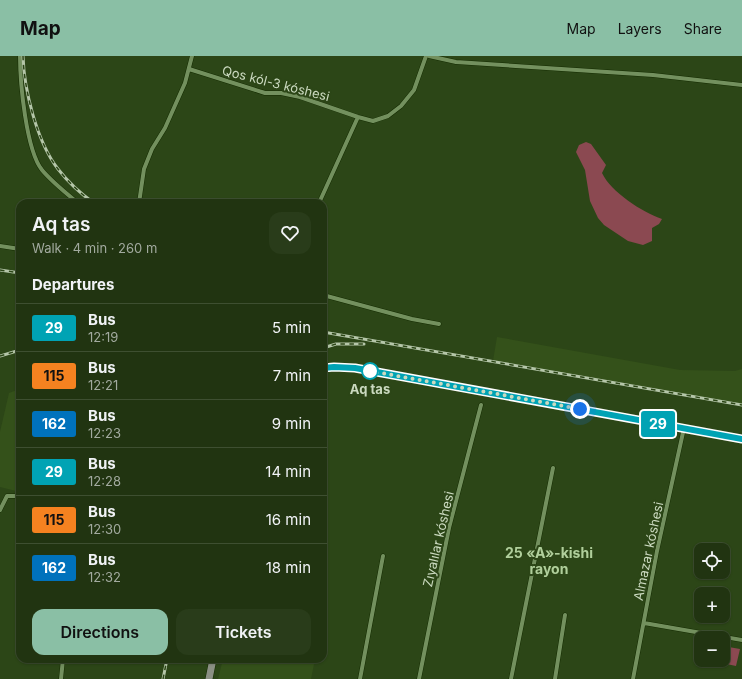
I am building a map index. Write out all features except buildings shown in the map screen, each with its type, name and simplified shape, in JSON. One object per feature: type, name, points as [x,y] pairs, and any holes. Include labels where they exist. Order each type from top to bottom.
[{"type":"main road","points":[[327,368],[355,368],[742,439]]},
{"type":"main road","points":[[209,679],[212,663]]},
{"type":"street","points":[[20,56],[20,72],[32,149],[41,169],[73,199]]},
{"type":"street","points":[[140,199],[144,168],[165,128],[185,83],[192,56]]},
{"type":"street","name":"Qos kól-3 kóshesi","points":[[189,69],[265,93],[281,93],[300,97],[358,117],[373,120],[388,116],[401,106],[414,90],[427,56],[456,62],[653,75],[742,85]]},
{"type":"street","points":[[321,199],[358,117]]},
{"type":"street","points":[[0,246],[16,248]]},
{"type":"street","points":[[327,296],[412,319],[439,324]]},
{"type":"street","name":"Zıyalılar kóshesi","points":[[419,679],[449,528],[481,405]]},
{"type":"street","name":"Almazar kóshesi","points":[[633,679],[684,428]]},
{"type":"street","points":[[511,679],[552,468]]},
{"type":"street","points":[[0,510],[7,496],[16,496]]},
{"type":"street","points":[[360,679],[383,556]]},
{"type":"street","points":[[555,679],[565,615]]},
{"type":"street","points":[[644,623],[742,640]]},
{"type":"street","points":[[61,679],[63,663]]},
{"type":"shaded area","points":[[586,142],[591,144],[606,165],[602,173],[612,187],[645,212],[662,219],[659,224],[652,228],[652,241],[643,245],[628,241],[604,225],[598,218],[590,201],[585,170],[576,152],[579,145]]},
{"type":"shaded area","points":[[497,337],[680,370],[735,371],[742,369],[742,404],[493,361]]},
{"type":"shaded area","points":[[16,390],[16,491],[0,487],[0,432],[9,393]]},
{"type":"shaded area","points":[[730,647],[740,649],[736,666],[730,665]]},
{"type":"shaded area","points":[[222,663],[314,663],[311,679],[218,679]]},
{"type":"railway","points":[[23,56],[29,100],[44,145],[62,174],[88,199]]},
{"type":"railway","points":[[0,270],[16,272]]},
{"type":"railway","points":[[327,333],[742,405]]},
{"type":"railway","points":[[327,347],[336,344],[364,344]]},
{"type":"railway","points":[[0,356],[16,351]]},
{"type":"railway","points":[[163,679],[166,663]]},
{"type":"bus line","name":"29","points":[[327,368],[355,368],[742,439]]},
{"type":"place","name":"Aq tas","points":[[370,371]]},
{"type":"district","name":"25 «A»-kishi rayon","points":[[549,560]]},
{"type":"route","points":[[370,371],[580,409]]}]
